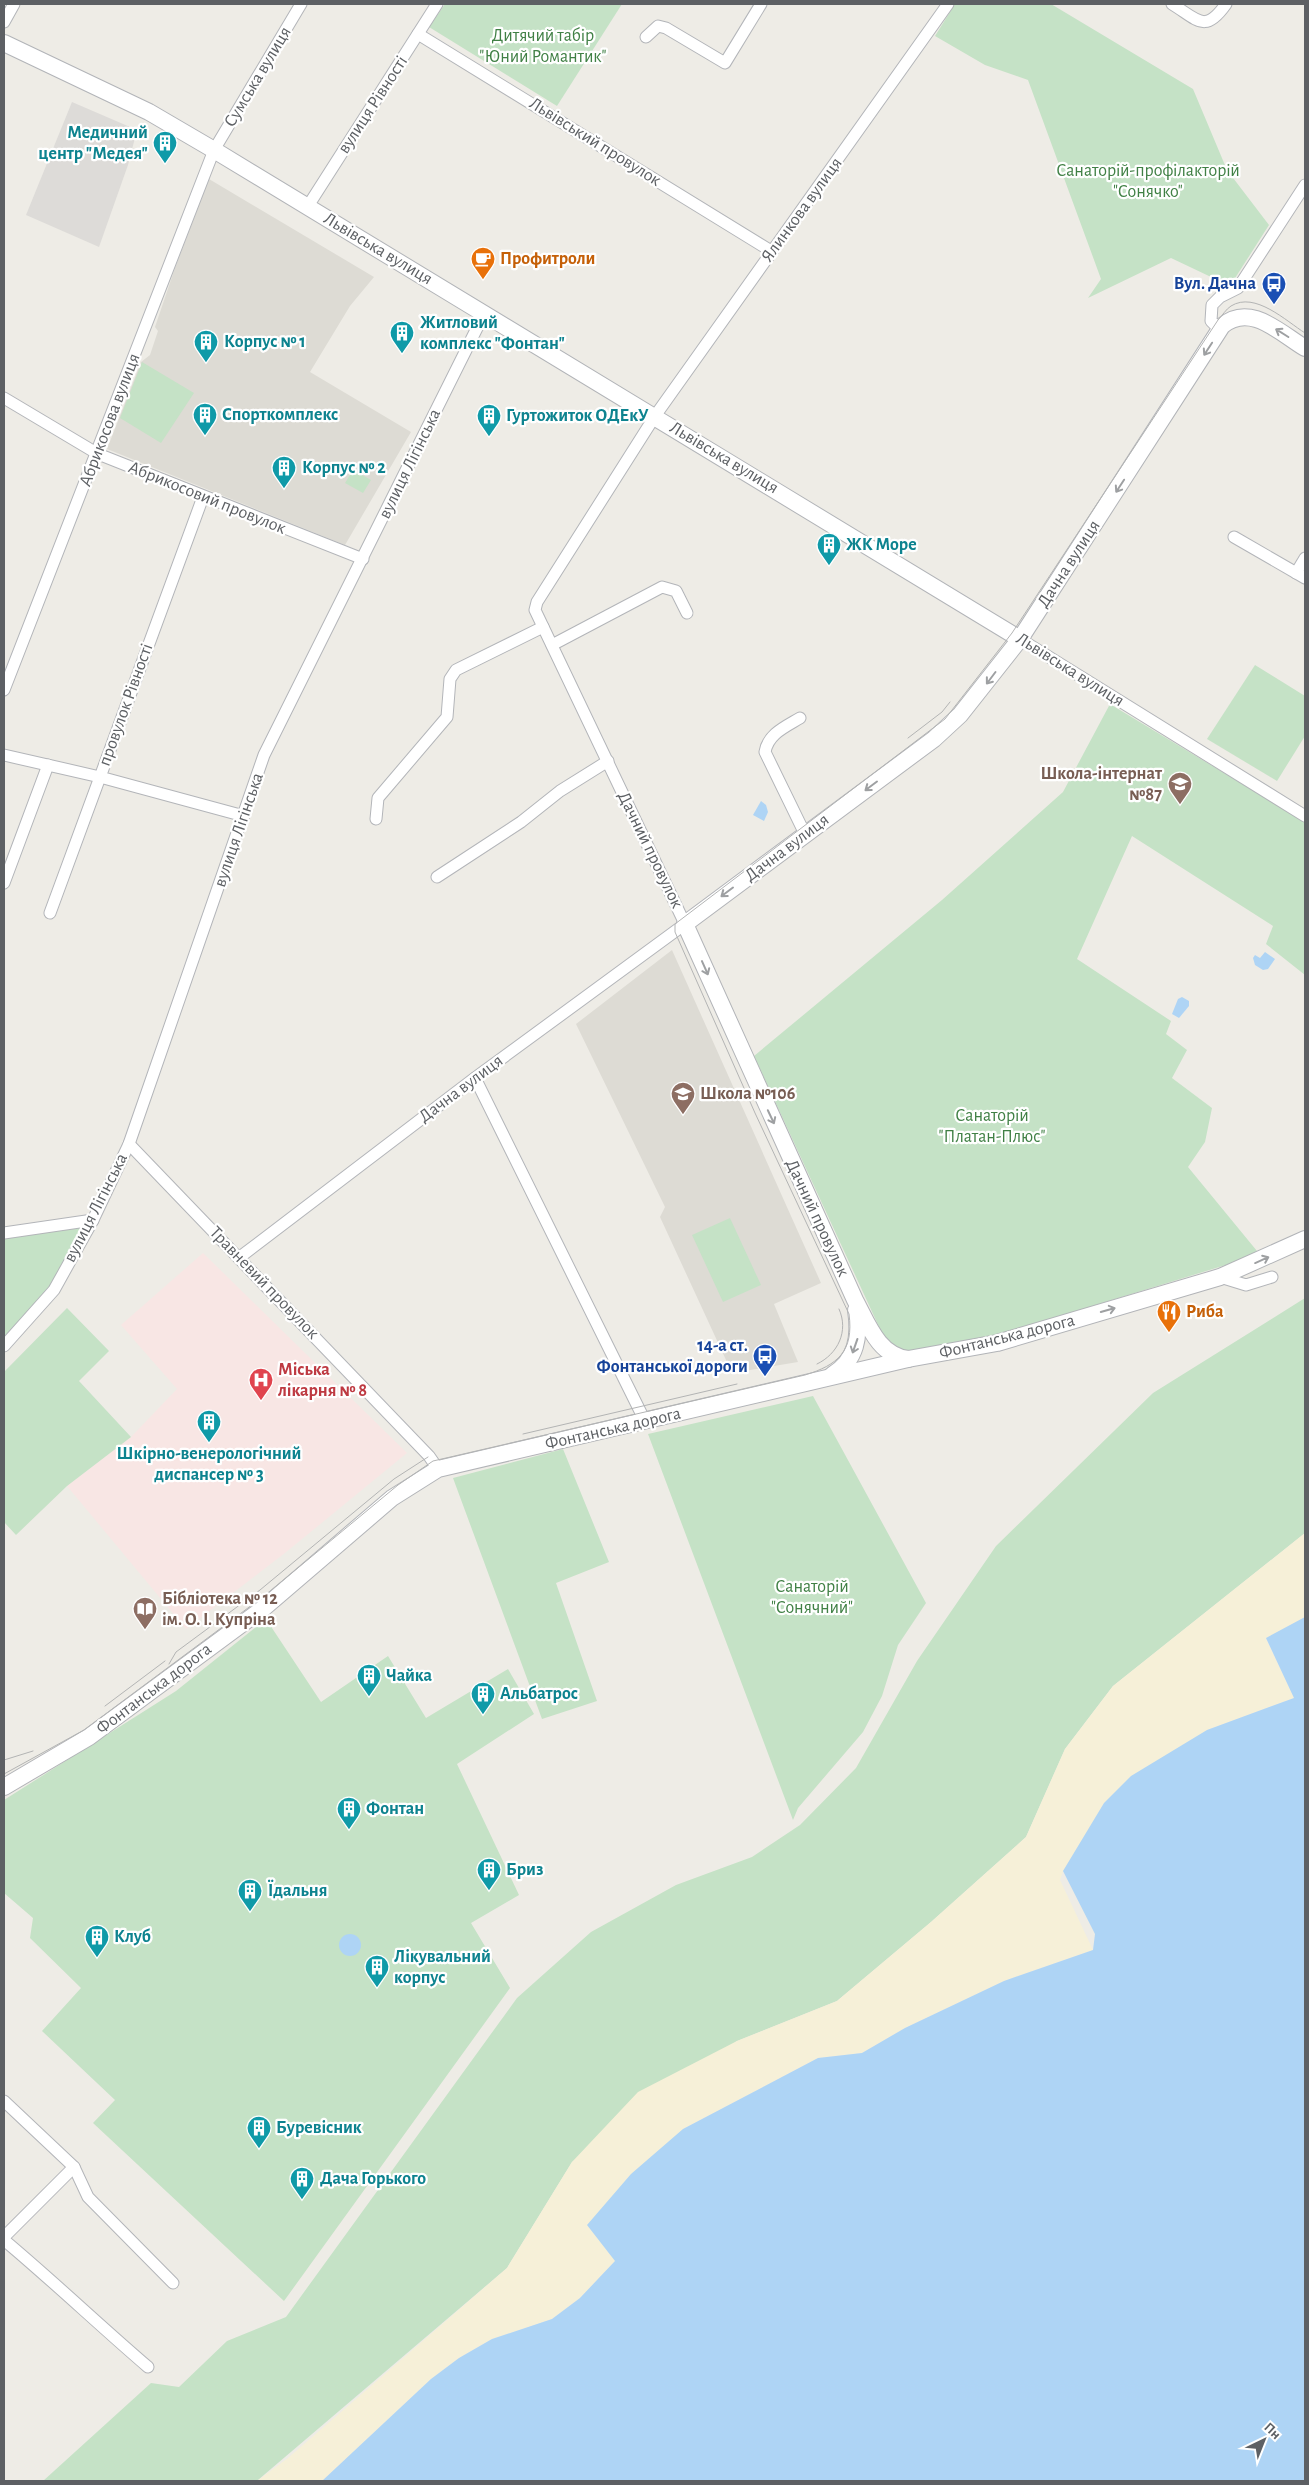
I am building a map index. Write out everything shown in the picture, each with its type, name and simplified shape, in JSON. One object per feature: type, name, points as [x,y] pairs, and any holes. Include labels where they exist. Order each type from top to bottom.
[{"type":"main road","name":"Львівська вулиця","points":[[4,43],[149,112],[214,150],[1020,639]]},
{"type":"main road","name":"Дачна вулиця","points":[[685,924],[934,739],[960,715],[1020,639],[1220,330],[1229,320],[1238,316],[1258,318],[1305,348]]},
{"type":"main road","name":"Дачний провулок","points":[[685,924],[855,1300],[883,1348],[890,1354],[908,1359]]},
{"type":"main road","name":"Фонтанська дорога","points":[[4,1787],[89,1737],[265,1607],[392,1498],[438,1469],[908,1359],[997,1343],[1220,1277],[1305,1239]]},
{"type":"main road","name":"Дачний провулок","points":[[823,1380],[839,1370],[853,1353],[859,1329],[855,1300]]},
{"type":"street","points":[[4,22],[14,4]]},
{"type":"street","name":"Сумська вулиця","points":[[214,150],[301,4]]},
{"type":"street","name":"вулиця Рівності","points":[[308,206],[438,4]]},
{"type":"street","points":[[646,37],[658,26],[666,28],[725,62],[761,4]]},
{"type":"street","name":"Ялинкова вулиця","points":[[655,416],[948,4]]},
{"type":"street","points":[[1172,4],[1199,21],[1208,22],[1216,18],[1226,4]]},
{"type":"street","name":"Львівський провулок","points":[[418,34],[771,251]]},
{"type":"street","name":"Абрикосова вулиця","points":[[4,690],[98,454],[214,150]]},
{"type":"street","points":[[1220,330],[1212,321],[1212,305],[1220,297],[1238,288],[1305,185]]},
{"type":"street","name":"вулиця Лігінська","points":[[4,1346],[54,1290],[93,1220],[129,1144],[264,755],[484,314]]},
{"type":"street","name":"Абрикосовий провулок","points":[[4,398],[98,454],[363,559]]},
{"type":"street","name":"Дачний провулок","points":[[655,416],[537,602],[536,610],[685,924]]},
{"type":"street","name":"провулок Рівності","points":[[50,913],[203,497]]},
{"type":"street","points":[[1234,537],[1301,576],[1305,558]]},
{"type":"street","points":[[552,645],[662,587],[676,592],[687,613]]},
{"type":"street","points":[[376,819],[378,798],[447,717],[450,679],[456,670],[543,626]]},
{"type":"street","name":"Львівська вулиця","points":[[1020,639],[1305,816]]},
{"type":"street","points":[[800,718],[777,732],[767,742],[765,752],[806,834]]},
{"type":"street","points":[[4,755],[100,777],[244,816]]},
{"type":"street","points":[[437,877],[521,822],[560,791],[608,761]]},
{"type":"street","points":[[4,883],[48,765]]},
{"type":"street","name":"Дачна вулиця","points":[[240,1257],[475,1078],[685,924]]},
{"type":"street","points":[[475,1078],[645,1421]]},
{"type":"street","name":"Травневий провулок","points":[[129,1144],[240,1257],[429,1456],[438,1469]]},
{"type":"street","points":[[4,1233],[93,1220]]},
{"type":"street","points":[[1220,1277],[1246,1285],[1272,1277]]},
{"type":"street","points":[[4,2101],[74,2167],[88,2197],[173,2283]]},
{"type":"street","points":[[74,2167],[4,2238],[62,2293],[148,2367]]},
{"type":"shaded area","points":[[72,102],[137,130],[128,165],[99,247],[26,215]]},
{"type":"shaded area","points":[[209,179],[374,277],[350,306],[310,372],[411,432],[345,545],[107,449],[141,362],[150,355],[158,331],[155,327]]},
{"type":"shaded area","name":"Школа №106","points":[[672,950],[821,1283],[774,1304],[798,1362],[732,1373],[660,1217],[665,1207],[576,1024]]},
{"type":"shaded area","name":"Міська лікарня № 8","points":[[203,1253],[407,1453],[285,1553],[186,1629],[67,1486],[131,1437],[177,1389],[121,1325]]},
{"type":"green space","name":"Дитячий табір \"Юний Романтик\"","points":[[445,4],[622,4],[557,106],[429,27]]},
{"type":"green space","name":"Санаторій-профілакторій \"Сонячко\"","points":[[955,4],[1051,4],[1193,89],[1227,170],[1269,225],[1230,286],[1171,258],[1088,298],[1101,279],[1028,80],[985,65],[935,36]]},
{"type":"green space","points":[[142,362],[194,393],[161,443],[120,418]]},
{"type":"green space","points":[[353,470],[371,480],[363,493],[345,483]]},
{"type":"green space","points":[[1255,665],[1305,696],[1305,736],[1277,781],[1207,739]]},
{"type":"green space","name":"Санаторій \"Платан-Плюс\"","points":[[1110,704],[1305,822],[1305,975],[1266,944],[1273,926],[1132,836],[1077,959],[1171,1021],[1166,1034],[1187,1050],[1172,1078],[1212,1108],[1205,1142],[1188,1167],[1257,1251],[1242,1260],[1001,1334],[898,1354],[886,1342],[754,1056],[942,900],[1063,792]]},
{"type":"green space","points":[[730,1218],[761,1285],[723,1302],[692,1235]]},
{"type":"green space","points":[[91,1219],[52,1289],[4,1341],[4,1236]]},
{"type":"green space","points":[[1305,1298],[1305,1533],[1113,1686],[1065,1749],[1026,1837],[931,1922],[837,2001],[737,2041],[572,2162],[507,2268],[258,2480],[43,2481],[151,2383],[179,2387],[227,2341],[286,2317],[517,1998],[591,1932],[676,1885],[752,1857],[800,1825],[856,1768],[917,1661],[996,1546],[1153,1393]]},
{"type":"green space","points":[[67,1308],[109,1351],[79,1381],[131,1437],[67,1486],[16,1535],[4,1522],[4,1372]]},
{"type":"green space","name":"Санаторій \"Сонячний\"","points":[[813,1396],[926,1603],[898,1645],[882,1696],[863,1732],[798,1808],[793,1820],[648,1434]]},
{"type":"green space","points":[[563,1449],[609,1562],[556,1583],[597,1701],[542,1719],[453,1478]]},
{"type":"green space","points":[[266,1619],[321,1702],[388,1656],[426,1718],[508,1669],[534,1714],[457,1764],[519,1895],[471,1923],[510,1988],[284,2301],[93,2123],[115,2100],[42,2031],[81,1988],[30,1938],[33,1918],[4,1893],[4,1800],[176,1691]]},
{"type":"sand","points":[[1305,1533],[1305,1617],[1266,1639],[1294,1698],[1207,1730],[1063,1871],[1060,1880],[1093,1950],[1004,1981],[905,2028],[862,2053],[818,2058],[683,2129],[615,2261],[580,2298],[552,2319],[492,2339],[459,2358],[431,2379],[322,2481],[257,2481],[288,2458],[507,2268],[572,2162],[638,2092],[737,2041],[837,2001],[931,1922],[1026,1837],[1065,1749],[1113,1686]]},
{"type":"water","points":[[761,801],[766,805],[768,812],[764,821],[753,815]]},
{"type":"water","points":[[1265,952],[1275,959],[1268,969],[1263,970],[1255,965],[1253,958],[1255,955],[1260,958]]},
{"type":"water","points":[[1182,997],[1189,1001],[1189,1006],[1179,1018],[1172,1014],[1178,999]]},
{"type":"water","points":[[1305,1617],[1305,2481],[322,2481],[431,2379],[459,2358],[492,2339],[552,2319],[580,2298],[615,2261],[587,2225],[631,2174],[683,2129],[818,2058],[862,2053],[905,2028],[1004,1981],[1093,1950],[1095,1934],[1063,1871],[1104,1803],[1131,1776],[1207,1730],[1294,1698],[1266,1638]]},
{"type":"water","points":[[346,1934],[354,1934],[361,1941],[361,1949],[354,1956],[346,1956],[339,1949],[339,1941]]},
{"type":"tram line","points":[[4,1774],[84,1730],[264,1596],[398,1485],[433,1461],[805,1375],[817,1371],[835,1361],[841,1355],[849,1338],[849,1314],[755,1113],[675,932],[675,924],[945,719],[1012,633],[1227,309],[1240,302],[1260,305],[1280,315],[1305,333]]},
{"type":"tram line","points":[[908,738],[942,712],[950,702]]},
{"type":"tram line","points":[[817,1364],[831,1354],[840,1341],[843,1325],[839,1309]]},
{"type":"tram line","points":[[523,1434],[737,1384]]},
{"type":"tram line","points":[[169,1664],[176,1652],[260,1590],[394,1479],[428,1457]]},
{"type":"tram line","points":[[105,1706],[165,1661]]},
{"type":"tram line","points":[[4,1760],[33,1751]]},
{"type":"place","name":"Медичний центр \"Медея\"","points":[[165,164]]},
{"type":"place","name":"Профитроли","points":[[483,280]]},
{"type":"place","name":"Вул. Дачна","points":[[1274,305]]},
{"type":"place","name":"Житловий комплекс \"Фонтан\"","points":[[402,354]]},
{"type":"place","name":"Корпус № 1","points":[[206,363]]},
{"type":"place","name":"Спорткомплекс","points":[[205,436]]},
{"type":"place","name":"Гуртожиток ОДЕкУ","points":[[489,437]]},
{"type":"place","name":"Корпус № 2","points":[[284,489]]},
{"type":"place","name":"ЖК Море","points":[[829,566]]},
{"type":"place","name":"Школа-інтернат №87","points":[[1180,805]]},
{"type":"place","name":"Школа №106","points":[[683,1115]]},
{"type":"place","name":"Риба","points":[[1169,1333]]},
{"type":"place","name":"14-а ст. Фонтанської дороги","points":[[765,1377]]},
{"type":"place","name":"Міська лікарня № 8","points":[[261,1401]]},
{"type":"place","name":"Шкірно-венерологічний диспансер № 3","points":[[209,1443]]},
{"type":"place","name":"Бібліотека № 12 ім. О. І. Купріна","points":[[145,1630]]},
{"type":"place","name":"Чайка","points":[[369,1697]]},
{"type":"place","name":"Альбатрос","points":[[483,1715]]},
{"type":"place","name":"Фонтан","points":[[349,1830]]},
{"type":"place","name":"Бриз","points":[[489,1891]]},
{"type":"place","name":"Їдальня","points":[[250,1912]]},
{"type":"place","name":"Клуб","points":[[97,1958]]},
{"type":"place","name":"Лікувальний корпус","points":[[377,1988]]},
{"type":"place","name":"Буревісник","points":[[259,2149]]},
{"type":"place","name":"Дача Горького","points":[[302,2200]]}]
